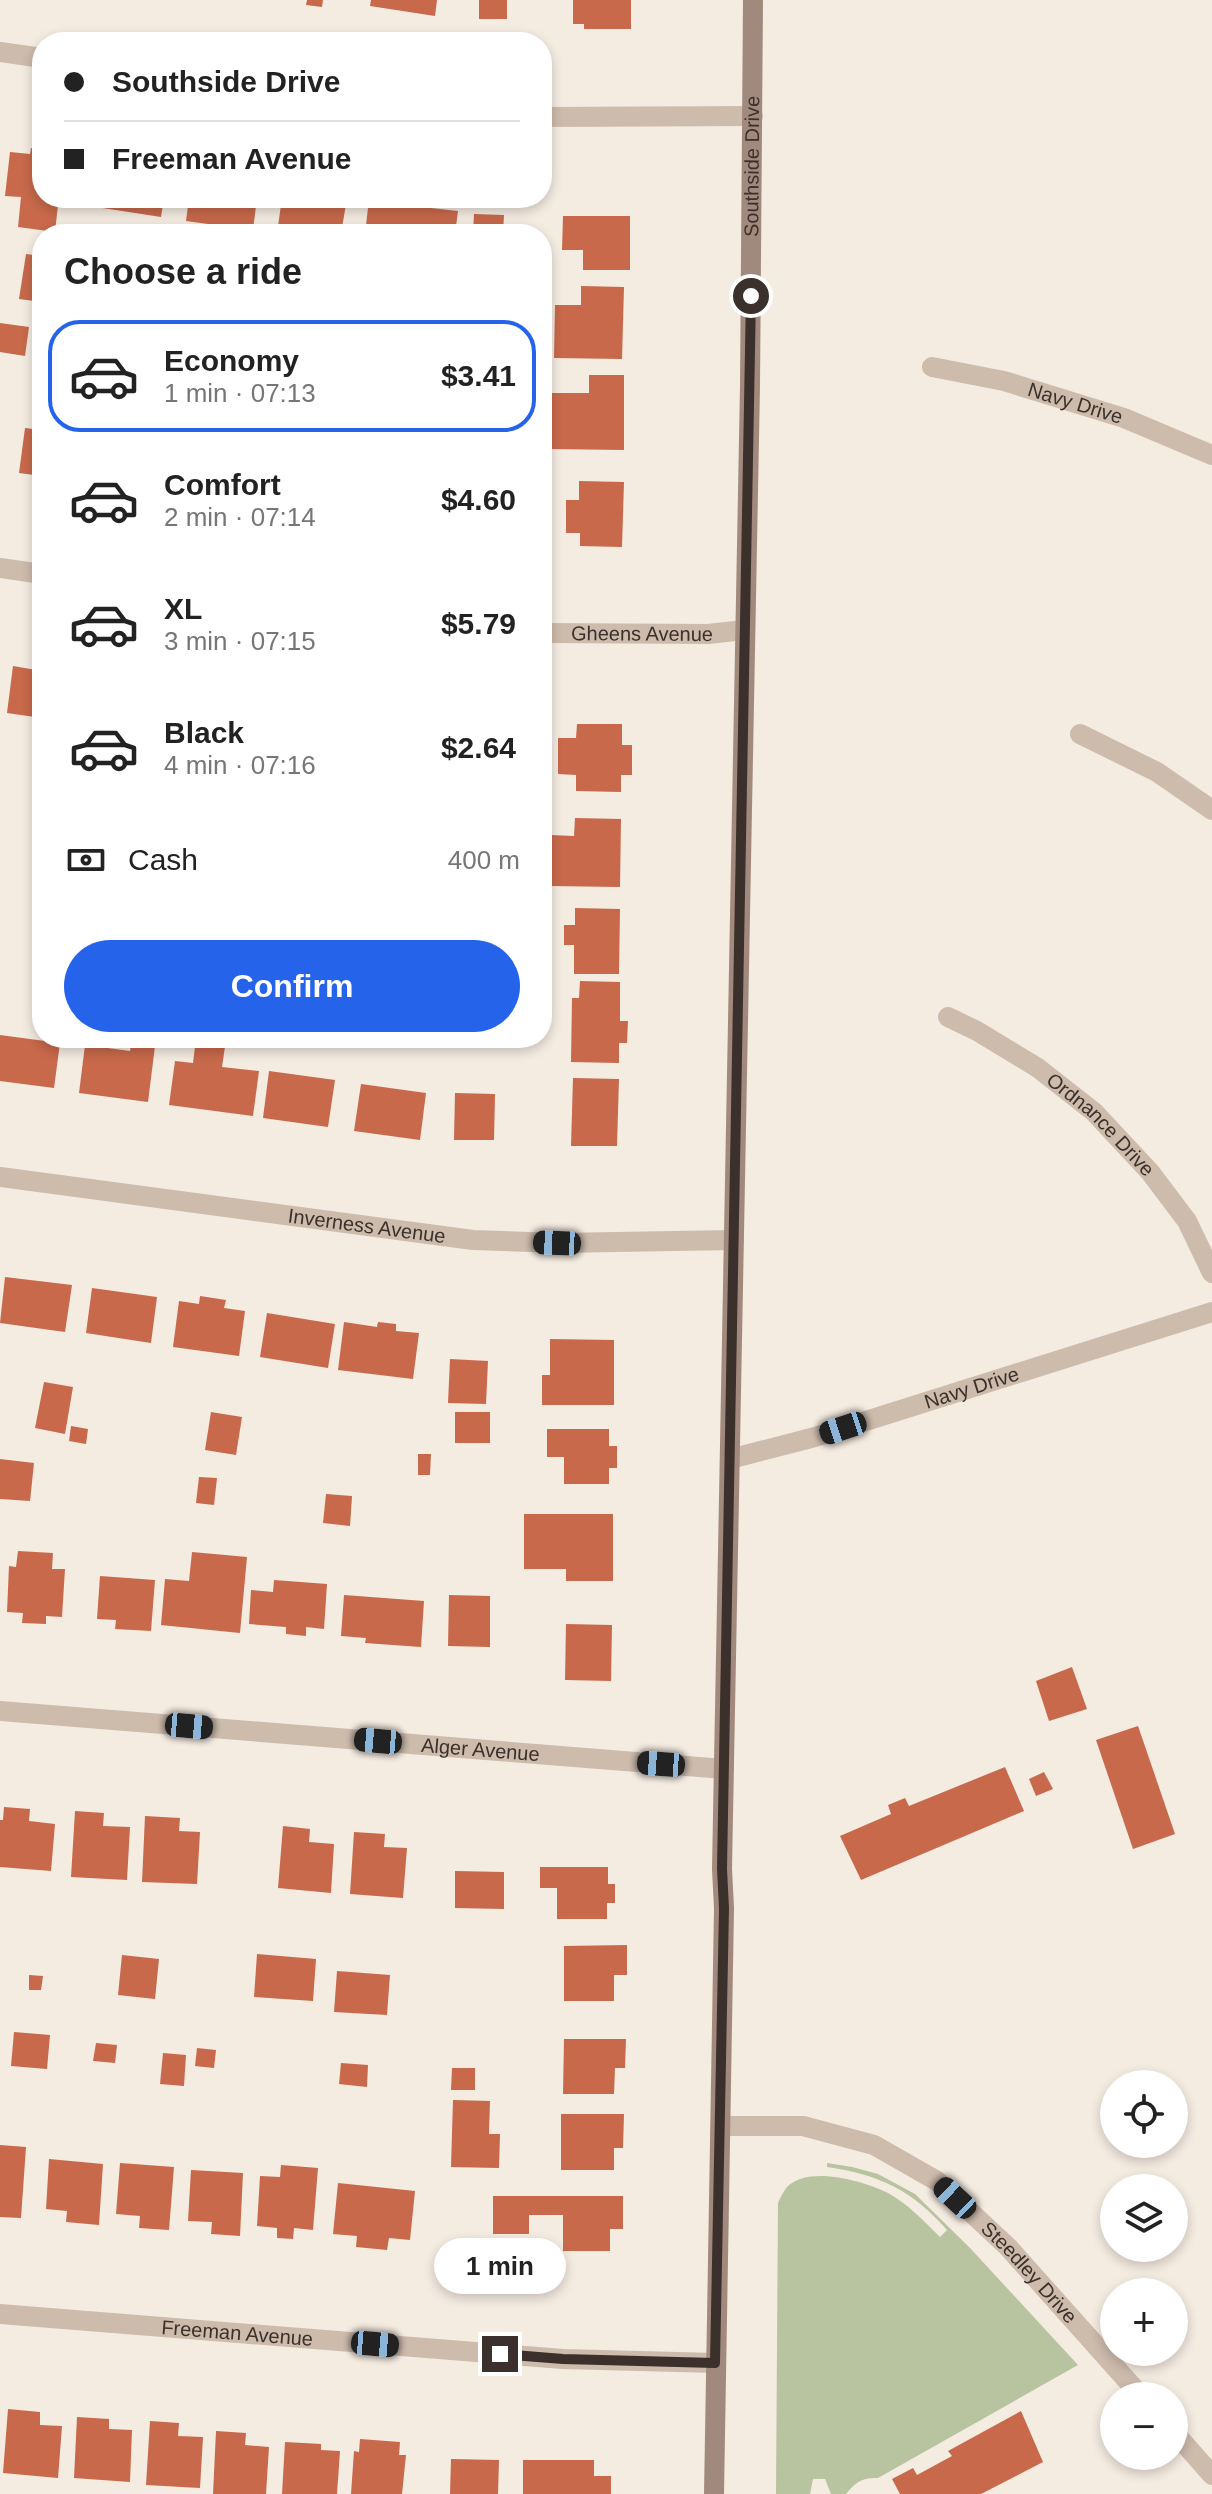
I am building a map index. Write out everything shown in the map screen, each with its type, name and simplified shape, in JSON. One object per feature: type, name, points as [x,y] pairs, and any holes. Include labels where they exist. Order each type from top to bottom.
[{"type":"main road","name":"Southside Drive","points":[[714,2494],[724,1908],[722,1869],[745,680],[753,0]]},
{"type":"street","points":[[0,52],[32,57]]},
{"type":"street","points":[[552,117],[753,116]]},
{"type":"street","name":"Navy Drive","points":[[932,367],[1004,381],[1124,418],[1212,455]]},
{"type":"street","points":[[0,568],[32,573]]},
{"type":"street","name":"Gheens Avenue","points":[[552,633],[708,634],[744,630]]},
{"type":"street","points":[[1080,734],[1157,772],[1212,810]]},
{"type":"street","name":"Ordnance Drive","points":[[948,1017],[1038,1068],[1094,1112],[1150,1172],[1187,1221],[1212,1273]]},
{"type":"street","name":"Inverness Avenue","points":[[0,1177],[473,1240],[557,1243],[734,1240]]},
{"type":"street","name":"Navy Drive","points":[[730,1459],[815,1437],[1212,1312]]},
{"type":"street","name":"Alger Avenue","points":[[0,1711],[724,1769]]},
{"type":"street","name":"Steedley Drive","points":[[721,2126],[803,2126],[874,2145],[937,2181],[1008,2247],[1129,2382]]},
{"type":"street","name":"Freeman Avenue","points":[[0,2314],[563,2359],[715,2363]]},
{"type":"street","points":[[1188,2448],[1212,2475]]},
{"type":"green space","points":[[827,2163],[878,2174],[915,2194],[970,2248],[1078,2365],[878,2478],[860,2481],[846,2494],[831,2494],[825,2479],[813,2479],[810,2494],[776,2494],[778,2203],[784,2191],[797,2180],[809,2177],[851,2180],[895,2197],[940,2237],[947,2230],[921,2204],[894,2186],[827,2167]]},
{"type":"building","points":[[307,0],[323,0],[322,7],[306,5]]},
{"type":"building","points":[[371,0],[437,0],[435,16],[370,6]]},
{"type":"building","points":[[479,0],[507,0],[507,19],[479,19]]},
{"type":"building","points":[[573,0],[631,0],[631,29],[584,29],[584,24],[573,24]]},
{"type":"building","points":[[32,148],[32,208],[58,208],[56,224],[32,224],[32,229],[18,227],[21,197],[5,196],[10,152],[30,154]]},
{"type":"building","points":[[102,208],[162,208],[161,217]]},
{"type":"building","points":[[188,208],[256,208],[254,224],[186,221]]},
{"type":"building","points":[[281,208],[345,208],[343,224],[278,224]]},
{"type":"building","points":[[368,208],[458,211],[456,224],[366,224]]},
{"type":"building","points":[[474,214],[504,215],[504,224],[474,224]]},
{"type":"building","points":[[563,216],[630,216],[630,270],[583,270],[583,250],[562,250]]},
{"type":"building","points":[[26,254],[32,255],[32,301],[19,299]]},
{"type":"building","points":[[581,286],[624,287],[622,359],[554,358],[555,305],[581,305]]},
{"type":"building","points":[[0,323],[29,327],[25,356],[0,352]]},
{"type":"building","points":[[589,375],[624,375],[624,450],[552,449],[552,393],[589,393]]},
{"type":"building","points":[[25,428],[32,429],[32,475],[19,473]]},
{"type":"building","points":[[579,481],[624,482],[622,547],[580,546],[580,533],[566,533],[566,500],[579,500]]},
{"type":"building","points":[[13,666],[32,669],[32,717],[7,713]]},
{"type":"building","points":[[577,724],[622,724],[622,745],[632,745],[632,775],[621,775],[621,792],[576,791],[576,775],[558,774],[558,738],[576,738]]},
{"type":"building","points":[[575,818],[621,819],[620,887],[552,886],[552,835],[574,836]]},
{"type":"building","points":[[575,908],[620,909],[619,974],[574,974],[574,945],[564,945],[564,925],[575,925]]},
{"type":"building","points":[[580,981],[620,982],[620,1021],[628,1021],[627,1043],[619,1043],[619,1063],[571,1062],[572,998],[579,998]]},
{"type":"building","points":[[0,1035],[32,1039],[32,1048],[59,1048],[54,1088],[0,1081]]},
{"type":"building","points":[[85,1048],[130,1051],[130,1048],[155,1048],[148,1102],[79,1093]]},
{"type":"building","points":[[195,1048],[225,1048],[222,1067],[259,1071],[253,1116],[169,1105],[175,1061],[193,1063]]},
{"type":"building","points":[[269,1071],[335,1080],[328,1127],[263,1118]]},
{"type":"building","points":[[573,1078],[619,1079],[617,1146],[571,1146]]},
{"type":"building","points":[[361,1084],[426,1093],[420,1140],[354,1131]]},
{"type":"building","points":[[455,1093],[495,1094],[494,1140],[454,1140]]},
{"type":"building","points":[[5,1277],[72,1285],[65,1332],[0,1323]]},
{"type":"building","points":[[92,1288],[157,1297],[151,1343],[86,1333]]},
{"type":"building","points":[[200,1296],[226,1300],[224,1308],[245,1311],[239,1356],[173,1347],[179,1301],[199,1304]]},
{"type":"building","points":[[267,1313],[335,1324],[328,1368],[260,1357]]},
{"type":"building","points":[[344,1322],[377,1327],[378,1322],[396,1324],[396,1331],[419,1333],[413,1379],[338,1370]]},
{"type":"building","points":[[550,1339],[614,1340],[614,1405],[542,1405],[542,1375],[550,1375]]},
{"type":"building","points":[[450,1359],[488,1361],[486,1404],[448,1403]]},
{"type":"building","points":[[44,1382],[73,1387],[65,1434],[35,1428]]},
{"type":"building","points":[[211,1412],[242,1417],[236,1455],[205,1450]]},
{"type":"building","points":[[455,1412],[490,1412],[490,1443],[455,1443]]},
{"type":"building","points":[[71,1426],[88,1429],[86,1444],[69,1441]]},
{"type":"building","points":[[547,1429],[609,1429],[609,1446],[617,1446],[617,1468],[609,1468],[609,1484],[564,1484],[564,1457],[547,1457]]},
{"type":"building","points":[[418,1454],[431,1454],[430,1475],[418,1475]]},
{"type":"building","points":[[0,1459],[34,1463],[30,1501],[0,1499]]},
{"type":"building","points":[[199,1477],[217,1478],[214,1505],[196,1503]]},
{"type":"building","points":[[326,1494],[352,1496],[350,1526],[323,1523]]},
{"type":"building","points":[[524,1514],[613,1514],[613,1581],[566,1581],[566,1569],[524,1569]]},
{"type":"building","points":[[18,1551],[53,1553],[52,1569],[65,1569],[62,1617],[46,1616],[46,1624],[22,1623],[23,1613],[7,1612],[9,1566],[16,1567]]},
{"type":"building","points":[[192,1552],[247,1557],[240,1633],[161,1625],[165,1579],[189,1581]]},
{"type":"building","points":[[100,1576],[155,1580],[151,1631],[115,1629],[116,1620],[97,1619]]},
{"type":"building","points":[[274,1580],[327,1584],[324,1629],[306,1627],[306,1636],[286,1634],[286,1627],[249,1624],[251,1590],[273,1592]]},
{"type":"building","points":[[344,1595],[424,1601],[421,1647],[365,1643],[366,1638],[341,1636]]},
{"type":"building","points":[[449,1595],[490,1596],[490,1647],[448,1646]]},
{"type":"building","points":[[566,1624],[612,1625],[611,1681],[565,1680]]},
{"type":"building","points":[[1072,1667],[1087,1709],[1049,1721],[1036,1681]]},
{"type":"building","points":[[1138,1726],[1175,1834],[1133,1849],[1096,1740]]},
{"type":"building","points":[[1005,1767],[1024,1811],[861,1880],[840,1836],[891,1814],[888,1805],[905,1798],[909,1806]]},
{"type":"building","points":[[1044,1772],[1053,1789],[1036,1796],[1029,1779]]},
{"type":"building","points":[[4,1807],[30,1809],[29,1821],[55,1824],[51,1871],[0,1867],[0,1820],[3,1820]]},
{"type":"building","points":[[75,1811],[104,1813],[103,1826],[130,1827],[127,1880],[71,1877]]},
{"type":"building","points":[[145,1816],[180,1818],[179,1831],[200,1832],[197,1884],[142,1882]]},
{"type":"building","points":[[283,1826],[310,1829],[309,1842],[334,1844],[331,1893],[278,1888]]},
{"type":"building","points":[[354,1832],[385,1834],[384,1847],[407,1848],[403,1898],[350,1894]]},
{"type":"building","points":[[540,1867],[608,1867],[608,1884],[615,1884],[615,1903],[607,1903],[607,1919],[557,1919],[557,1888],[540,1888]]},
{"type":"building","points":[[455,1871],[504,1872],[504,1909],[455,1908]]},
{"type":"building","points":[[627,1945],[627,1975],[614,1975],[614,2001],[564,2001],[564,1946]]},
{"type":"building","points":[[257,1954],[316,1959],[313,2001],[254,1997]]},
{"type":"building","points":[[122,1955],[159,1959],[155,1999],[118,1995]]},
{"type":"building","points":[[337,1971],[390,1975],[387,2015],[334,2012]]},
{"type":"building","points":[[29,1975],[43,1976],[41,1990],[29,1990]]},
{"type":"building","points":[[14,2032],[50,2035],[47,2069],[11,2066]]},
{"type":"building","points":[[564,2039],[626,2039],[625,2068],[615,2068],[614,2094],[563,2094]]},
{"type":"building","points":[[96,2043],[117,2045],[115,2063],[93,2061]]},
{"type":"building","points":[[197,2048],[216,2050],[214,2068],[195,2066]]},
{"type":"building","points":[[163,2053],[186,2055],[184,2086],[160,2084]]},
{"type":"building","points":[[341,2063],[368,2065],[367,2087],[339,2084]]},
{"type":"building","points":[[452,2068],[475,2068],[475,2090],[451,2090]]},
{"type":"building","points":[[453,2100],[490,2101],[489,2134],[500,2134],[499,2168],[451,2167]]},
{"type":"building","points":[[561,2114],[624,2114],[623,2148],[614,2148],[614,2170],[561,2170]]},
{"type":"building","points":[[0,2145],[26,2147],[21,2218],[0,2217]]},
{"type":"building","points":[[49,2159],[103,2164],[99,2225],[66,2222],[67,2211],[46,2209]]},
{"type":"building","points":[[120,2163],[174,2167],[169,2230],[139,2228],[140,2216],[116,2214]]},
{"type":"building","points":[[281,2165],[318,2168],[313,2230],[294,2228],[293,2239],[277,2238],[277,2228],[257,2226],[260,2176],[280,2177]]},
{"type":"building","points":[[191,2170],[243,2173],[240,2236],[211,2234],[212,2222],[188,2221]]},
{"type":"building","points":[[338,2183],[415,2191],[410,2240],[389,2238],[387,2250],[356,2247],[357,2236],[333,2234]]},
{"type":"building","points":[[493,2196],[623,2196],[623,2229],[610,2229],[610,2251],[563,2251],[563,2215],[529,2215],[529,2234],[493,2234]]},
{"type":"building","points":[[8,2409],[40,2412],[40,2425],[62,2426],[58,2478],[3,2473]]},
{"type":"building","points":[[1021,2411],[1043,2462],[981,2494],[900,2494],[892,2479],[913,2468],[917,2475],[952,2456],[948,2451]]},
{"type":"building","points":[[77,2417],[109,2419],[109,2429],[132,2430],[130,2482],[74,2478]]},
{"type":"building","points":[[150,2421],[179,2423],[178,2436],[203,2437],[200,2488],[146,2485]]},
{"type":"building","points":[[216,2431],[246,2433],[245,2445],[269,2447],[266,2494],[213,2494]]},
{"type":"building","points":[[360,2439],[400,2442],[399,2455],[406,2455],[402,2494],[351,2494],[354,2451],[359,2452]]},
{"type":"building","points":[[285,2442],[321,2444],[321,2450],[340,2451],[337,2494],[282,2494]]},
{"type":"building","points":[[451,2459],[499,2460],[498,2494],[450,2494]]},
{"type":"building","points":[[523,2460],[594,2460],[594,2476],[611,2476],[611,2494],[523,2494]]},
{"type":"route","points":[[500,2354],[715,2363],[751,296]]}]
